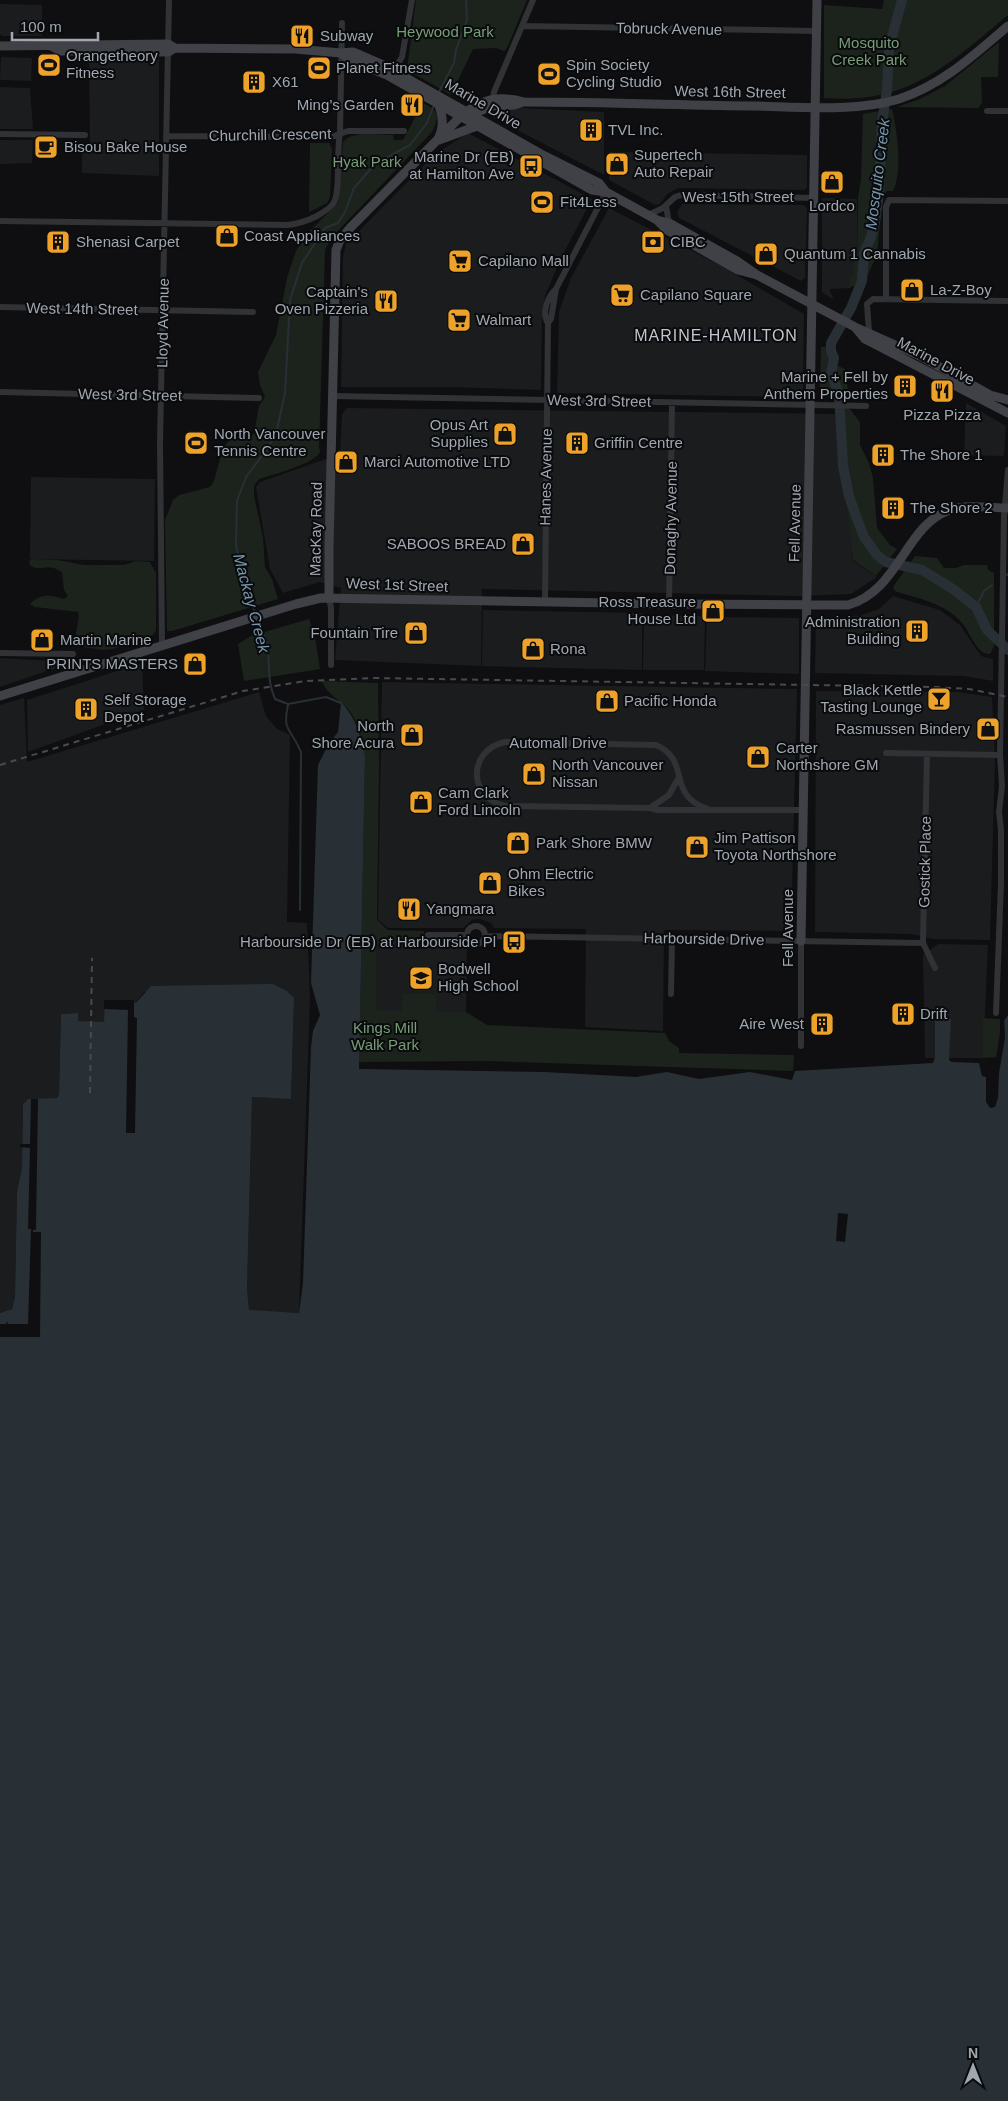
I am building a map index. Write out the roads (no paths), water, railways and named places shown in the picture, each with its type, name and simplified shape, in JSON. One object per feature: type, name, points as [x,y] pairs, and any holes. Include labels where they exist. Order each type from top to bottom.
[{"type":"main road","name":"Fell Avenue","points":[[801,941],[817,0]]},
{"type":"main road","name":"West 16th Street","points":[[467,114],[493,102],[513,99],[524,102],[815,107],[873,105],[918,92],[938,82],[956,70],[1008,26]]},
{"type":"main road","name":"Marine Drive","points":[[0,46],[51,46],[61,52],[170,48],[353,52],[394,70],[440,100],[599,183],[606,192],[657,220],[667,230],[701,250],[738,270],[757,275],[855,327],[922,357],[1004,399],[1008,407]]},
{"type":"main road","name":"Marine Drive","points":[[341,53],[430,94]]},
{"type":"main road","points":[[437,141],[442,124],[440,100]]},
{"type":"main road","name":"Marine Drive","points":[[467,114],[476,126],[595,191],[606,192]]},
{"type":"main road","points":[[437,141],[467,114]]},
{"type":"main road","points":[[437,141],[476,126]]},
{"type":"main road","name":"MacKay Road","points":[[329,597],[336,250],[338,244],[352,227],[437,141]]},
{"type":"main road","name":"Marine Drive","points":[[657,220],[670,223],[748,267],[757,275]]},
{"type":"main road","name":"Marine Drive","points":[[855,327],[865,339],[1008,413]]},
{"type":"main road","name":"West 1st Street","points":[[0,696],[296,604],[329,597],[669,604],[841,605],[854,603],[876,591],[886,581],[910,547],[931,522],[948,511],[963,508],[1006,508]]},
{"type":"street","name":"Lloyd Avenue","points":[[162,645],[160,443],[166,136],[170,48],[169,0]]},
{"type":"street","points":[[394,70],[402,57],[412,0]]},
{"type":"street","points":[[493,102],[494,92],[533,0]]},
{"type":"street","points":[[0,221],[296,224],[310,219],[332,206],[336,193],[340,134],[342,23]]},
{"type":"street","name":"Tobruck Avenue","points":[[522,26],[816,31]]},
{"type":"street","points":[[987,111],[1008,111]]},
{"type":"street","name":"Churchill Crescent","points":[[166,136],[331,137],[348,131],[404,131]]},
{"type":"street","points":[[0,134],[85,135]]},
{"type":"street","name":"Hanes Avenue","points":[[545,602],[548,323],[545,318],[546,307],[550,294],[556,289],[606,192]]},
{"type":"street","name":"West 15th Street","points":[[648,215],[666,206],[675,197],[681,196],[814,198]]},
{"type":"street","points":[[886,298],[887,202],[892,200],[1008,201]]},
{"type":"street","name":"West 15th Street","points":[[666,206],[670,223]]},
{"type":"street","points":[[869,332],[867,304],[874,299],[1008,301]]},
{"type":"street","name":"West 14th Street","points":[[0,307],[253,312]]},
{"type":"street","name":"West 3rd Street","points":[[0,392],[259,398]]},
{"type":"street","name":"West 3rd Street","points":[[332,396],[846,404],[866,406]]},
{"type":"street","name":"Donaghy Avenue","points":[[669,604],[672,402]]},
{"type":"street","points":[[996,1013],[1002,830],[999,812],[1002,786],[1000,755],[1001,630],[1008,470]]},
{"type":"street","name":"MacKay Road","points":[[329,597],[331,608],[330,665]]},
{"type":"street","points":[[0,653],[73,654]]},
{"type":"street","name":"Automall Drive","points":[[708,809],[688,798],[683,791],[677,764],[669,752],[656,745],[505,742],[492,746],[486,751],[477,768],[477,780],[487,798],[498,804],[513,806],[650,808],[657,810],[803,810]]},
{"type":"street","points":[[886,753],[1000,755]]},
{"type":"street","name":"Gostick Place","points":[[927,754],[923,943],[935,968]]},
{"type":"street","points":[[650,808],[669,795],[679,778]]},
{"type":"street","points":[[477,926],[484,930],[486,936],[483,941],[476,944],[470,943],[467,936],[470,928],[477,926]]},
{"type":"street","points":[[428,935],[467,936]]},
{"type":"street","name":"Harbourside Drive","points":[[486,936],[923,943]]},
{"type":"street","points":[[671,994],[672,939]]},
{"type":"street","name":"Fell Avenue","points":[[801,941],[801,1046]]},
{"type":"waterway","name":"Mackay Creek","points":[[439,92],[454,63],[456,50],[467,20],[466,0]]},
{"type":"waterway","name":"Mosquito Creek","points":[[902,0],[889,48],[887,90],[882,123],[879,194],[875,222],[864,254],[862,281],[851,308],[831,343],[831,351],[834,358],[831,373],[839,394],[843,466],[849,496],[864,537],[877,555],[886,562],[922,570],[953,589],[976,607],[987,630],[1008,650]]},
{"type":"waterway","name":"Mackay Creek","points":[[255,613],[236,546],[237,501],[246,477],[276,434],[285,393],[290,300],[302,263],[325,228],[338,223],[345,212],[354,188],[375,164],[410,145],[427,123],[434,105]]},
{"type":"waterway","points":[[976,607],[984,591],[992,585]]},
{"type":"waterway","name":"Mackay Creek","points":[[257,619],[267,645],[272,692],[275,699],[288,704],[326,697],[341,703]]},
{"type":"waterway","points":[[288,705],[286,714],[288,730],[301,752],[300,910]]},
{"type":"railway","points":[[0,765],[243,691],[306,681],[373,678],[934,687],[969,689],[1008,697]]},
{"type":"railway","points":[[90,1093],[92,958]]},
{"type":"place","name":"Subway","points":[[302,36]]},
{"type":"place","name":"Orangetheory Fitness","points":[[49,65]]},
{"type":"place","name":"Planet Fitness","points":[[319,68]]},
{"type":"place","name":"Spin Society Cycling Studio","points":[[549,74]]},
{"type":"place","name":"X61","points":[[254,82]]},
{"type":"place","name":"Ming’s Garden","points":[[412,105]]},
{"type":"place","name":"TVL Inc.","points":[[591,130]]},
{"type":"place","name":"Bisou Bake House","points":[[46,147]]},
{"type":"place","name":"Supertech Auto Repair","points":[[617,164]]},
{"type":"place","name":"Marine Dr (EB) at Hamilton Ave","points":[[531,166]]},
{"type":"place","name":"Lordco","points":[[832,182]]},
{"type":"place","name":"Fit4Less","points":[[542,202]]},
{"type":"place","name":"Coast Appliances","points":[[227,236]]},
{"type":"place","name":"Shenasi Carpet","points":[[58,242]]},
{"type":"place","name":"CIBC","points":[[653,242]]},
{"type":"place","name":"Quantum 1 Cannabis","points":[[766,254]]},
{"type":"place","name":"Capilano Mall","points":[[460,261]]},
{"type":"place","name":"La-Z-Boy","points":[[912,290]]},
{"type":"place","name":"Capilano Square","points":[[622,295]]},
{"type":"place","name":"Captain's Oven Pizzeria","points":[[386,301]]},
{"type":"place","name":"Walmart","points":[[459,320]]},
{"type":"place","name":"Marine + Fell by Anthem Properties","points":[[905,386]]},
{"type":"place","name":"Pizza Pizza","points":[[942,391]]},
{"type":"place","name":"Opus Art Supplies","points":[[505,434]]},
{"type":"place","name":"North Vancouver Tennis Centre","points":[[196,443]]},
{"type":"place","name":"Griffin Centre","points":[[577,443]]},
{"type":"place","name":"The Shore 1","points":[[883,455]]},
{"type":"place","name":"Marci Automotive LTD","points":[[346,462]]},
{"type":"place","name":"The Shore 2","points":[[893,508]]},
{"type":"place","name":"SABOOS BREAD","points":[[523,544]]},
{"type":"place","name":"Ross Treasure House Ltd","points":[[713,611]]},
{"type":"place","name":"Administration Building","points":[[917,631]]},
{"type":"place","name":"Fountain Tire","points":[[416,633]]},
{"type":"place","name":"Martin Marine","points":[[42,640]]},
{"type":"place","name":"Rona","points":[[533,649]]},
{"type":"place","name":"PRINTS MASTERS","points":[[195,664]]},
{"type":"place","name":"Black Kettle Tasting Lounge","points":[[939,699]]},
{"type":"place","name":"Pacific Honda","points":[[607,701]]},
{"type":"place","name":"Self Storage Depot","points":[[86,709]]},
{"type":"place","name":"Rasmussen Bindery","points":[[988,729]]},
{"type":"place","name":"North Shore Acura","points":[[412,735]]},
{"type":"place","name":"Carter Northshore GM","points":[[758,757]]},
{"type":"place","name":"North Vancouver Nissan","points":[[534,774]]},
{"type":"place","name":"Cam Clark Ford Lincoln","points":[[421,802]]},
{"type":"place","name":"Park Shore BMW","points":[[518,843]]},
{"type":"place","name":"Jim Pattison Toyota Northshore","points":[[697,847]]},
{"type":"place","name":"Ohm Electric Bikes","points":[[490,883]]},
{"type":"place","name":"Yangmara","points":[[409,909]]},
{"type":"place","name":"Harbourside Dr (EB) at Harbourside Pl","points":[[514,942]]},
{"type":"place","name":"Bodwell High School","points":[[421,978]]},
{"type":"place","name":"Drift","points":[[903,1014]]},
{"type":"place","name":"Aire West","points":[[822,1024]]},
{"type":"district","name":"MARINE-HAMILTON","points":[[716,335]]},
{"type":"park label","name":"Heywood Park","points":[[445,32]]},
{"type":"park label","name":"Mosquito Creek Park","points":[[869,52]]},
{"type":"park label","name":"Hyak Park","points":[[367,162]]},
{"type":"park label","name":"Kings Mill Walk Park","points":[[385,1036]]}]
